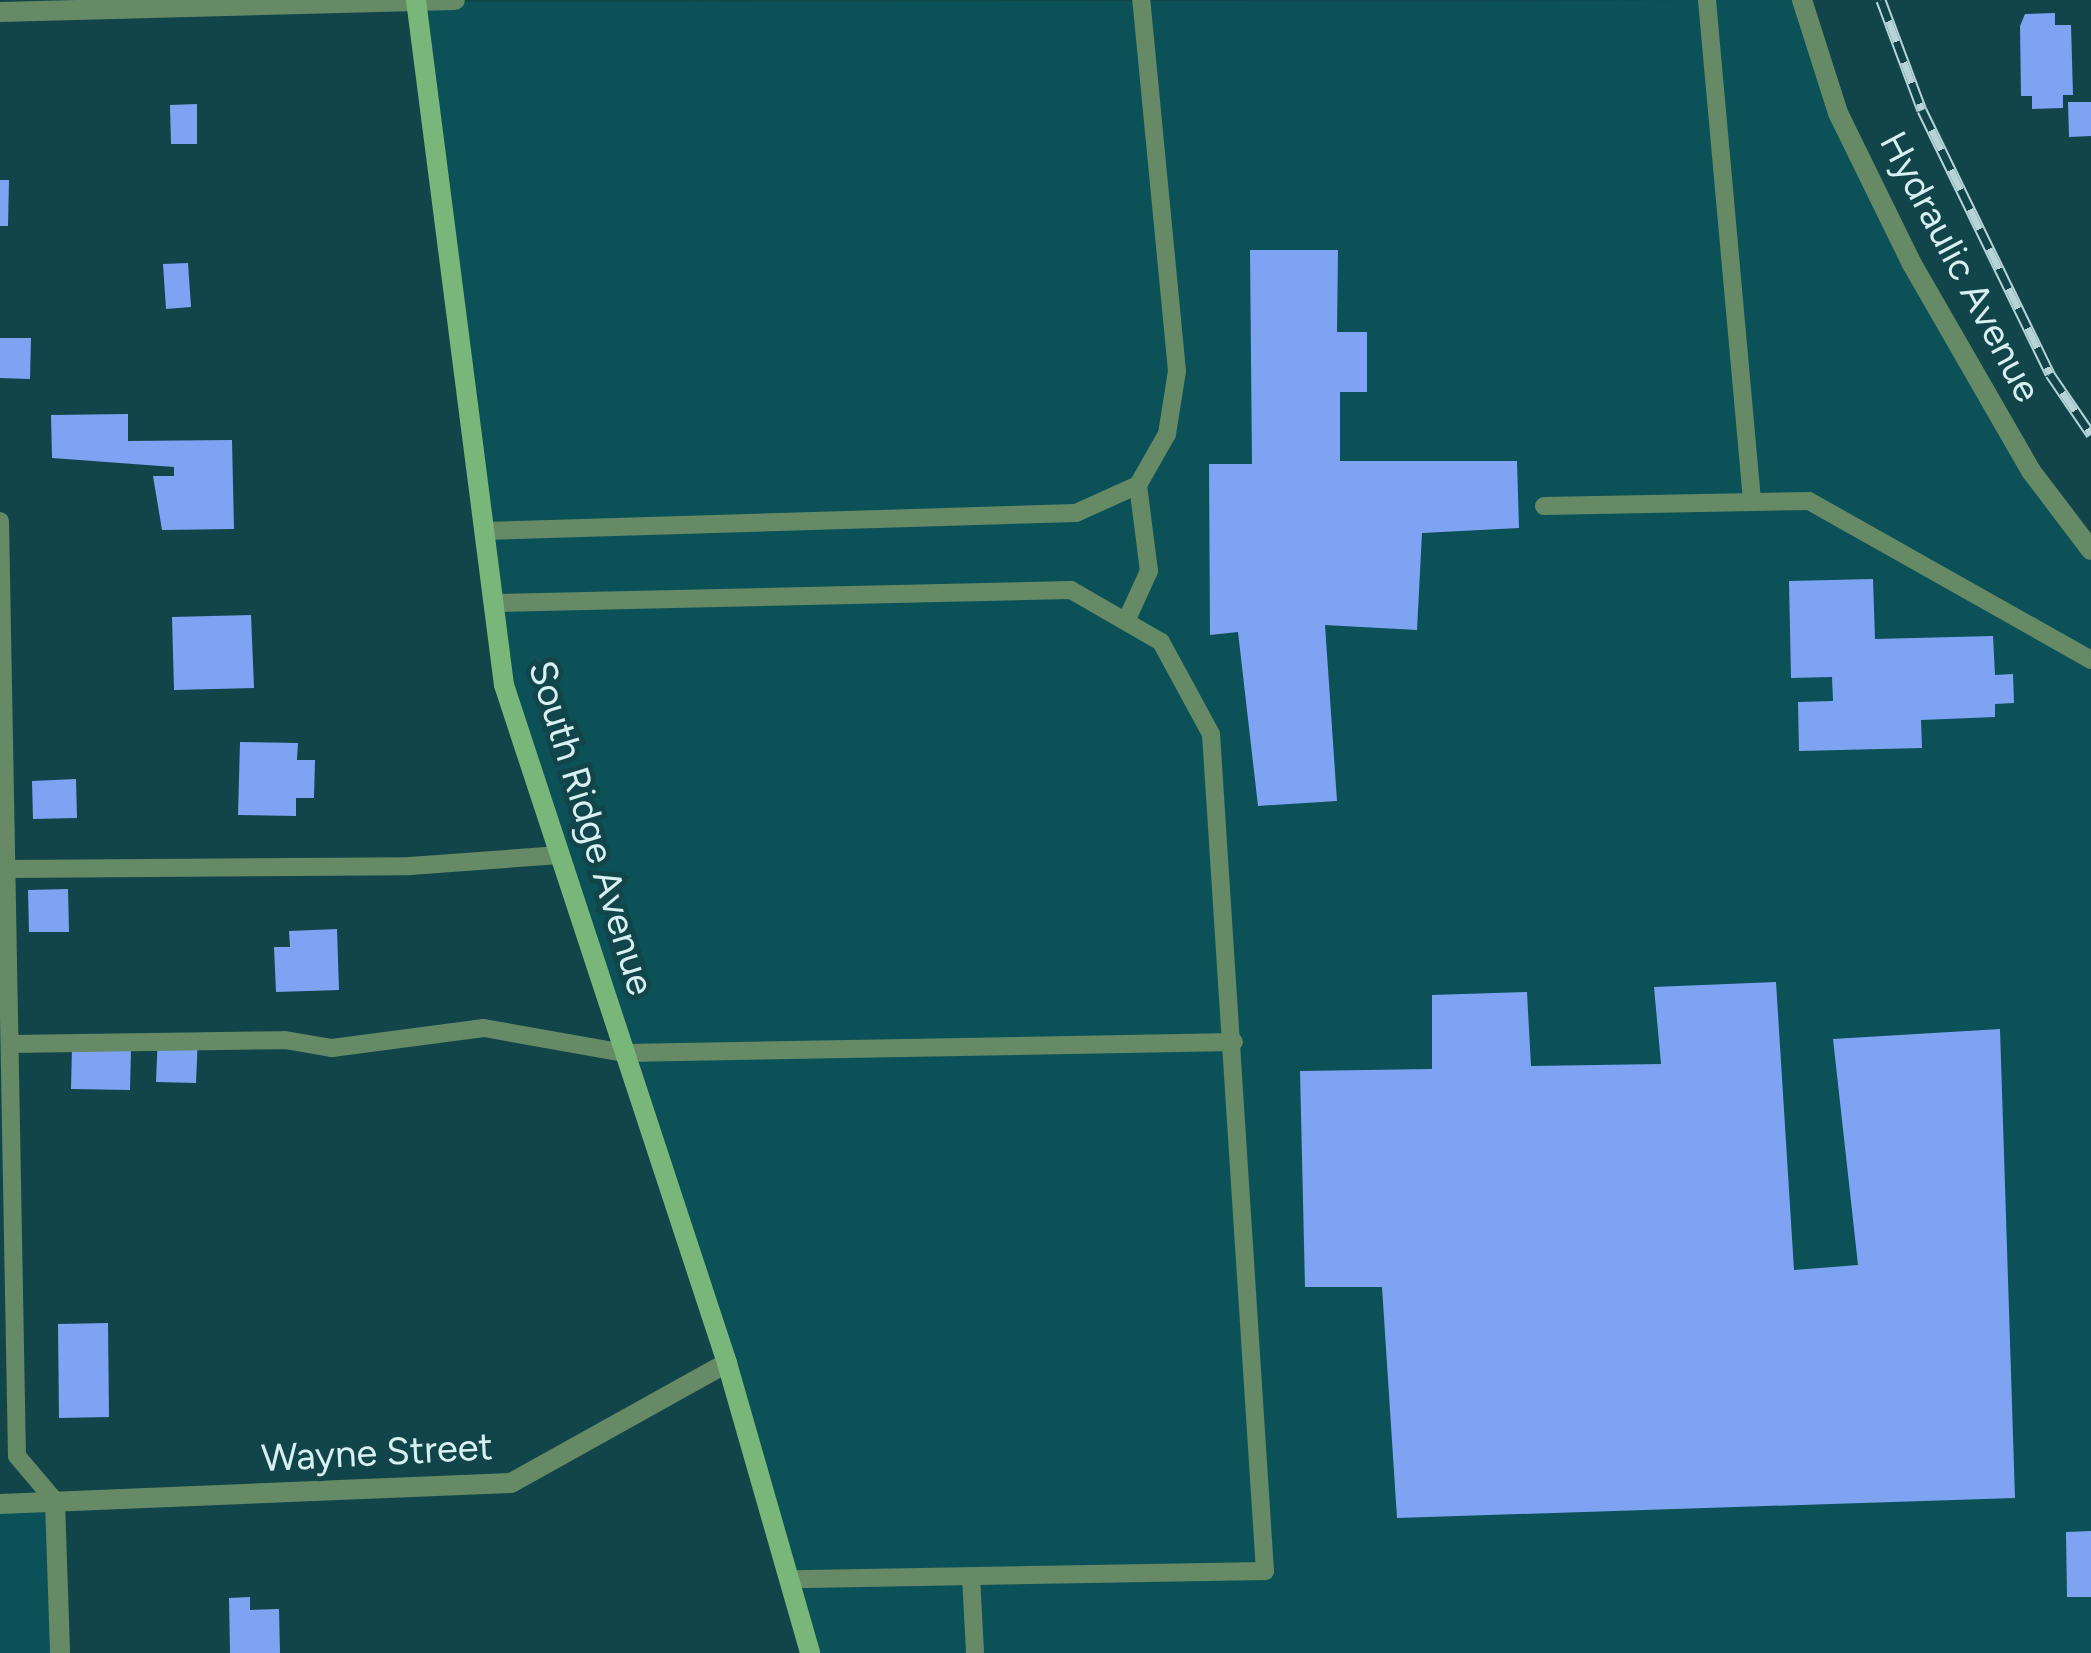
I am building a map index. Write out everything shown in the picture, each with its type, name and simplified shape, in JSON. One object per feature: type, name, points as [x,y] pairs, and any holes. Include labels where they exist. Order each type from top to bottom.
[{"type":"street","points":[[0,12],[456,0]]},
{"type":"street","name":"Hydraulic Avenue","points":[[1802,0],[1838,113],[1912,264],[2032,471],[2091,550]]},
{"type":"street","name":"South Ridge Avenue","points":[[416,1],[504,685],[727,1363],[793,1579],[810,1653]]},
{"type":"street","name":"Wayne Street","points":[[0,1504],[512,1482],[727,1363]]},
{"type":"street","points":[[55,1501],[60,1653]]},
{"type":"lane","points":[[484,531],[1076,513],[1138,486],[1168,434],[1177,371],[1141,0]]},
{"type":"lane","points":[[1706,0],[1752,500]]},
{"type":"lane","points":[[1128,617],[1149,570],[1138,486]]},
{"type":"lane","points":[[1544,506],[1809,501],[2091,660]]},
{"type":"lane","points":[[0,522],[17,1456],[55,1501]]},
{"type":"lane","points":[[494,603],[1071,590],[1128,617],[1160,642],[1211,734],[1234,1042],[1264,1571],[793,1579]]},
{"type":"lane","points":[[6,869],[410,866],[560,855]]},
{"type":"lane","points":[[10,1044],[285,1040],[332,1048],[484,1028],[624,1052],[1234,1042]]},
{"type":"lane","points":[[970,1576],[975,1653]]},
{"type":"shaded area","points":[[1802,0],[1838,113],[1912,264],[2091,550],[2091,1653],[810,1653],[504,685],[416,2]]},
{"type":"shaded area","points":[[55,1501],[60,1653],[0,1653],[0,1504]]},
{"type":"building","points":[[2055,13],[2055,25],[2071,25],[2073,95],[2063,95],[2063,108],[2032,109],[2032,96],[2021,96],[2020,26],[2025,14]]},
{"type":"building","points":[[2068,102],[2091,102],[2091,136],[2069,137]]},
{"type":"building","points":[[197,104],[197,144],[171,144],[170,105]]},
{"type":"building","points":[[0,180],[9,180],[8,226],[0,226]]},
{"type":"building","points":[[1250,250],[1338,250],[1337,332],[1367,332],[1367,392],[1340,392],[1340,461],[1517,461],[1519,528],[1422,533],[1417,630],[1325,625],[1337,801],[1258,806],[1238,632],[1210,635],[1209,464],[1252,464]]},
{"type":"building","points":[[188,263],[191,307],[166,309],[163,264]]},
{"type":"building","points":[[0,338],[31,338],[30,379],[0,378]]},
{"type":"building","points":[[128,414],[128,441],[232,440],[234,529],[162,530],[153,476],[174,476],[174,467],[52,458],[51,415]]},
{"type":"building","points":[[1873,579],[1875,639],[1993,636],[1995,675],[2013,674],[2014,703],[1995,704],[1995,717],[1921,720],[1922,748],[1799,751],[1798,702],[1833,701],[1832,677],[1791,678],[1789,581]]},
{"type":"building","points":[[251,615],[254,688],[174,690],[172,617]]},
{"type":"building","points":[[240,742],[298,743],[297,760],[315,760],[314,798],[296,798],[296,816],[238,815]]},
{"type":"building","points":[[76,779],[77,818],[33,819],[32,781]]},
{"type":"building","points":[[68,889],[69,932],[29,932],[28,890]]},
{"type":"building","points":[[337,929],[339,990],[276,992],[274,947],[290,947],[289,931]]},
{"type":"building","points":[[1776,982],[1794,1270],[1858,1265],[1833,1039],[2000,1029],[2015,1498],[1397,1518],[1382,1287],[1305,1287],[1300,1071],[1432,1069],[1432,995],[1527,992],[1531,1066],[1661,1064],[1654,987]]},
{"type":"building","points":[[158,1034],[198,1036],[196,1083],[156,1082]]},
{"type":"building","points":[[72,1047],[131,1048],[130,1090],[71,1089]]},
{"type":"building","points":[[108,1323],[109,1417],[59,1418],[58,1324]]},
{"type":"building","points":[[2091,1531],[2091,1597],[2067,1597],[2066,1532]]},
{"type":"building","points":[[250,1597],[250,1610],[279,1609],[280,1653],[230,1653],[229,1598]]},
{"type":"railway","points":[[1881,0],[1922,110],[2050,374],[2091,434]]}]
